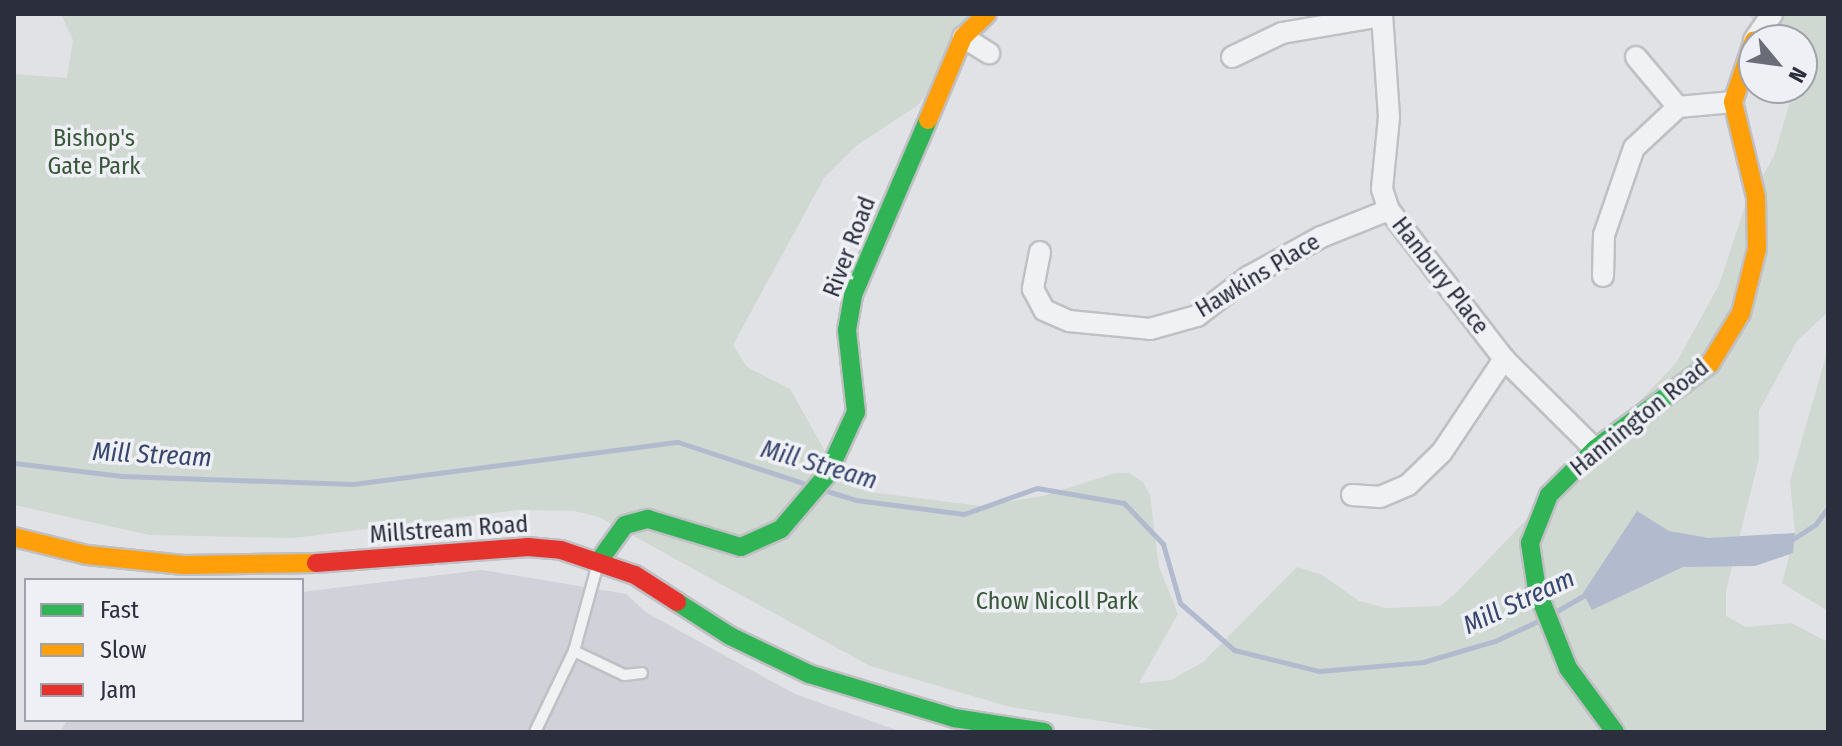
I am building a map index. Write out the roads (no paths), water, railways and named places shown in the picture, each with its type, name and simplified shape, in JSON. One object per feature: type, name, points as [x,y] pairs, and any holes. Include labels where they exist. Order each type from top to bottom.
[{"type":"street","name":"River Road","points":[[599,561],[625,525],[648,519],[741,547],[781,529],[827,475],[856,412],[847,330],[853,295],[963,37],[987,14]]},
{"type":"street","points":[[1232,57],[1282,33],[1381,15]]},
{"type":"street","name":"Hanbury Place","points":[[1381,15],[1389,117],[1382,189],[1389,210],[1504,359],[1595,449]]},
{"type":"street","points":[[963,37],[989,53]]},
{"type":"street","points":[[1636,57],[1678,107]]},
{"type":"street","points":[[1603,276],[1604,235],[1634,148],[1678,107],[1733,102],[1738,87]]},
{"type":"street","name":"Hannington Road","points":[[1615,732],[1568,668],[1537,590],[1530,543],[1549,495],[1595,449],[1708,367],[1728,342],[1747,299],[1757,249],[1756,197],[1733,102]]},
{"type":"street","name":"Hawkins Place","points":[[1040,252],[1033,289],[1044,310],[1069,321],[1150,329],[1197,316],[1248,277],[1321,237],[1389,210]]},
{"type":"street","points":[[1352,495],[1380,497],[1408,485],[1442,452],[1504,359]]},
{"type":"street","name":"Millstream Road","points":[[14,537],[87,555],[183,565],[308,564],[528,547],[599,561],[635,575],[730,636],[809,674],[954,718],[1044,732]]},
{"type":"lane","points":[[535,732],[574,651],[599,561]]},
{"type":"lane","points":[[574,651],[624,675],[642,673]]},
{"type":"water","points":[[1637,511],[1669,531],[1709,538],[1795,533],[1793,553],[1755,566],[1683,567],[1592,610],[1583,593]]},
{"type":"waterway","name":"Mill Stream","points":[[14,463],[122,476],[353,484],[678,442],[806,484]]},
{"type":"waterway","name":"Mill Stream","points":[[827,491],[856,500],[964,514],[1037,488],[1124,503],[1163,544],[1180,603],[1234,650],[1319,671],[1423,662],[1495,641],[1538,621]]},
{"type":"waterway","name":"Mill Stream","points":[[1790,541],[1815,525],[1828,508]]},
{"type":"waterway","name":"Mill Stream","points":[[1557,611],[1587,594]]},
{"type":"park label","name":"Bishop's Gate Park","points":[[94,153]]},
{"type":"park label","name":"Chow Nicoll Park","points":[[1057,602]]}]
